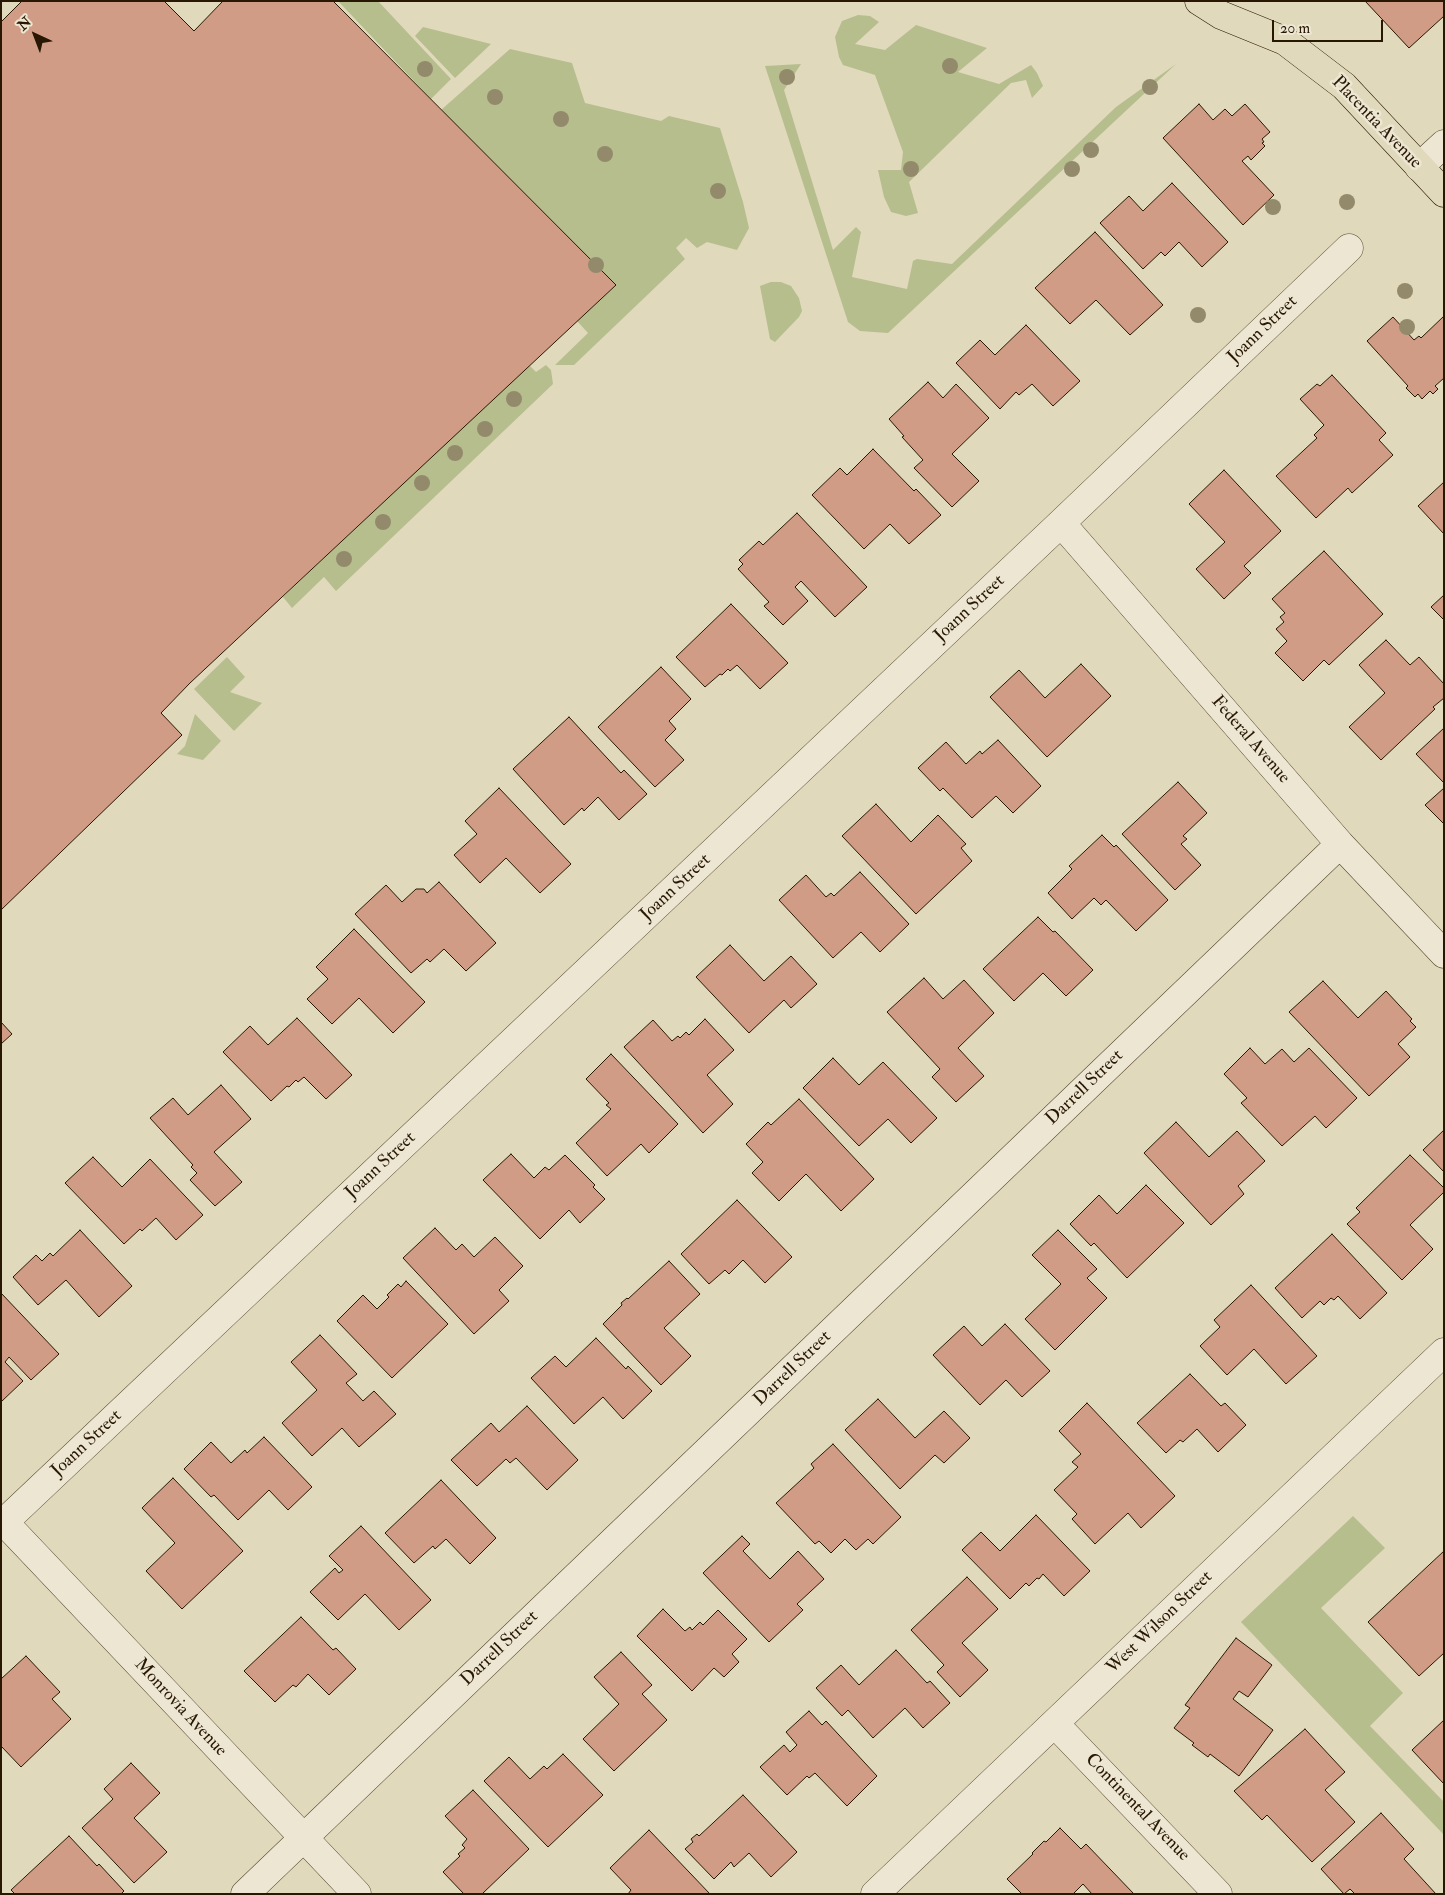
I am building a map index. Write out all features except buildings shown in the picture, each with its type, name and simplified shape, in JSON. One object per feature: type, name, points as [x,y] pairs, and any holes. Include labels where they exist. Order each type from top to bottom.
[{"type":"main road","name":"Placentia Avenue","points":[[1198,1],[1221,15],[1285,41],[1344,86],[1444,194]]},
{"type":"street","points":[[1418,167],[1444,144]]},
{"type":"street","name":"Joann Street","points":[[3,1524],[1061,523],[1348,248]]},
{"type":"street","name":"Federal Avenue","points":[[1061,523],[1340,844],[1444,954]]},
{"type":"street","name":"Darrell Street","points":[[245,1894],[1340,844]]},
{"type":"street","name":"West Wilson Street","points":[[876,1894],[1444,1352]]},
{"type":"street","name":"Monrovia Avenue","points":[[3,1524],[357,1894]]},
{"type":"street","name":"Continental Avenue","points":[[1055,1724],[1218,1894]]},
{"type":"green space","points":[[338,1],[378,1],[451,79],[431,99]]},
{"type":"green space","points":[[858,15],[870,16],[879,22],[855,44],[885,50],[916,25],[987,48],[958,72],[999,84],[1031,65],[1043,86],[1032,98],[1026,80],[1011,83],[909,182],[918,213],[906,216],[891,212],[884,197],[878,170],[901,170],[903,152],[875,75],[843,65],[839,57],[835,37],[842,21]]},
{"type":"green space","points":[[423,27],[491,44],[455,78],[415,36]]},
{"type":"green space","points":[[510,49],[572,63],[585,103],[661,121],[669,116],[720,128],[749,228],[737,250],[707,242],[697,248],[686,238],[676,248],[685,259],[574,365],[555,365],[588,333],[577,321],[616,285],[441,110]]},
{"type":"green space","points":[[801,64],[784,90],[833,250],[856,227],[861,232],[852,277],[907,289],[913,261],[917,259],[952,264],[1116,107],[1176,64],[888,333],[860,331],[848,322],[765,66]]},
{"type":"green space","points":[[771,282],[781,282],[791,286],[799,298],[802,311],[799,317],[775,342],[770,339],[760,286]]},
{"type":"green space","points":[[528,364],[536,372],[546,365],[551,370],[553,384],[336,591],[324,577],[292,608],[283,597]]},
{"type":"green space","points":[[227,657],[245,677],[230,692],[262,703],[234,731],[194,689]]},
{"type":"green space","points":[[195,714],[221,741],[203,760],[177,754],[185,746]]},
{"type":"green space","points":[[1353,1516],[1385,1548],[1321,1608],[1403,1693],[1370,1726],[1444,1802],[1444,1835],[1241,1622]]}]
